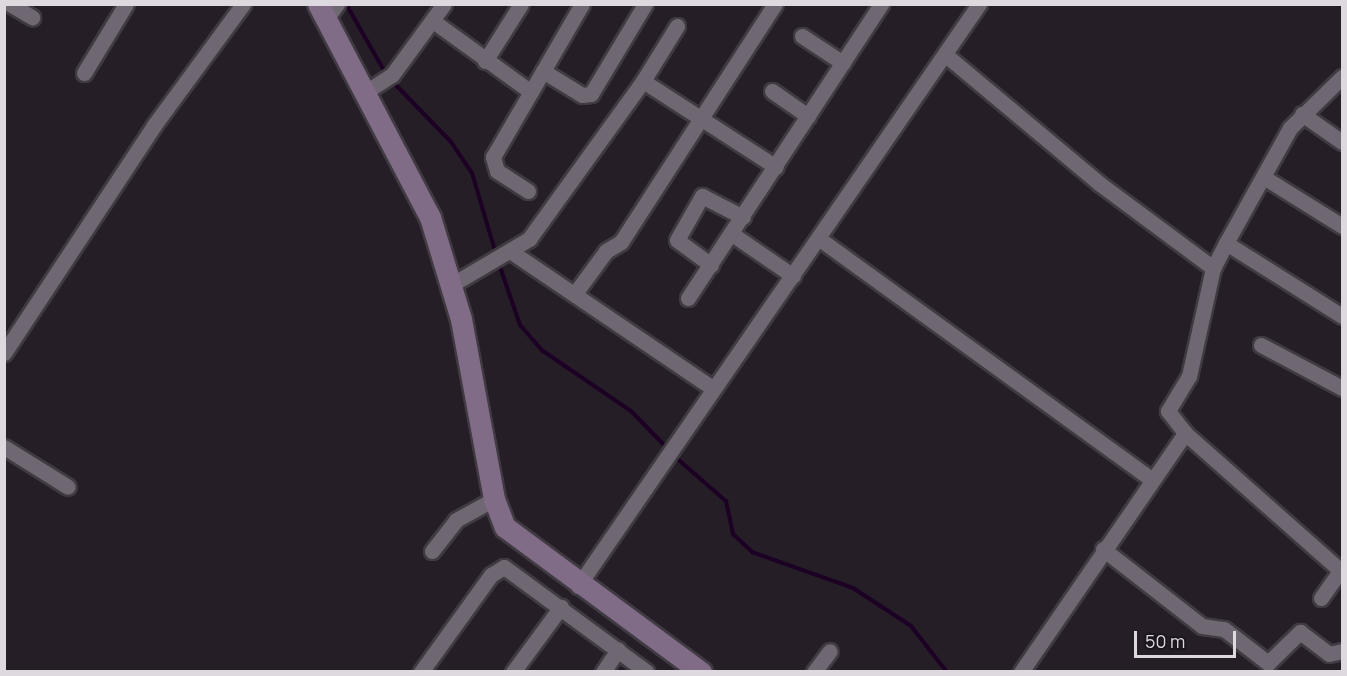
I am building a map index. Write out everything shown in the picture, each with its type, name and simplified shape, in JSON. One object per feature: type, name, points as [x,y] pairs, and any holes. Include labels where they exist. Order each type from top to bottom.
[{"type":"main road","points":[[329,9],[419,191],[451,285],[494,500],[509,532],[578,586],[701,672]]},
{"type":"street","points":[[10,4],[32,17]]},
{"type":"street","points":[[84,74],[126,4]]},
{"type":"street","points":[[4,353],[155,124],[243,4]]},
{"type":"street","points":[[370,89],[392,75],[444,4]]},
{"type":"street","points":[[484,61],[521,4]]},
{"type":"street","points":[[528,191],[496,171],[493,158],[582,4]]},
{"type":"street","points":[[543,71],[582,95],[591,94],[645,4]]},
{"type":"street","points":[[576,292],[606,251],[621,242],[775,4]]},
{"type":"street","points":[[578,586],[711,387],[821,240],[947,56],[975,6]]},
{"type":"street","points":[[688,298],[843,63],[874,7]]},
{"type":"street","points":[[433,21],[484,61],[531,92]]},
{"type":"street","points":[[451,285],[507,255],[530,239],[643,81],[677,26]]},
{"type":"street","points":[[802,36],[843,63]]},
{"type":"street","points":[[947,56],[1100,184],[1213,268]]},
{"type":"street","points":[[1321,598],[1342,570],[1185,434],[1168,411],[1189,376],[1213,268],[1226,243],[1302,114],[1342,77]]},
{"type":"street","points":[[643,81],[704,116],[776,167]]},
{"type":"street","points":[[772,91],[808,116]]},
{"type":"street","points":[[1302,114],[1342,142]]},
{"type":"street","points":[[1265,178],[1342,226]]},
{"type":"street","points":[[711,265],[677,240],[702,196],[743,217]]},
{"type":"street","points":[[732,234],[793,276]]},
{"type":"street","points":[[821,240],[1152,480]]},
{"type":"street","points":[[1226,243],[1342,316]]},
{"type":"street","points":[[507,255],[576,292],[711,387]]},
{"type":"street","points":[[1261,345],[1342,388]]},
{"type":"street","points":[[1021,672],[1103,549],[1185,434]]},
{"type":"street","points":[[4,447],[68,487]]},
{"type":"street","points":[[432,551],[456,520],[494,500]]},
{"type":"street","points":[[1103,549],[1202,626],[1224,629],[1268,663],[1300,632],[1329,654],[1342,651]]},
{"type":"street","points":[[421,672],[501,568],[514,570],[647,672]]},
{"type":"street","points":[[513,672],[561,607]]},
{"type":"street","points":[[603,672],[618,650]]},
{"type":"street","points":[[814,672],[830,651]]},
{"type":"waterway","points":[[346,4],[386,74]]},
{"type":"waterway","points":[[391,80],[451,142],[472,173],[496,254]]},
{"type":"waterway","points":[[498,261],[520,325],[543,351],[631,411],[668,449]]},
{"type":"waterway","points":[[673,455],[726,501],[733,534],[752,552],[853,588],[911,626],[947,672]]}]
